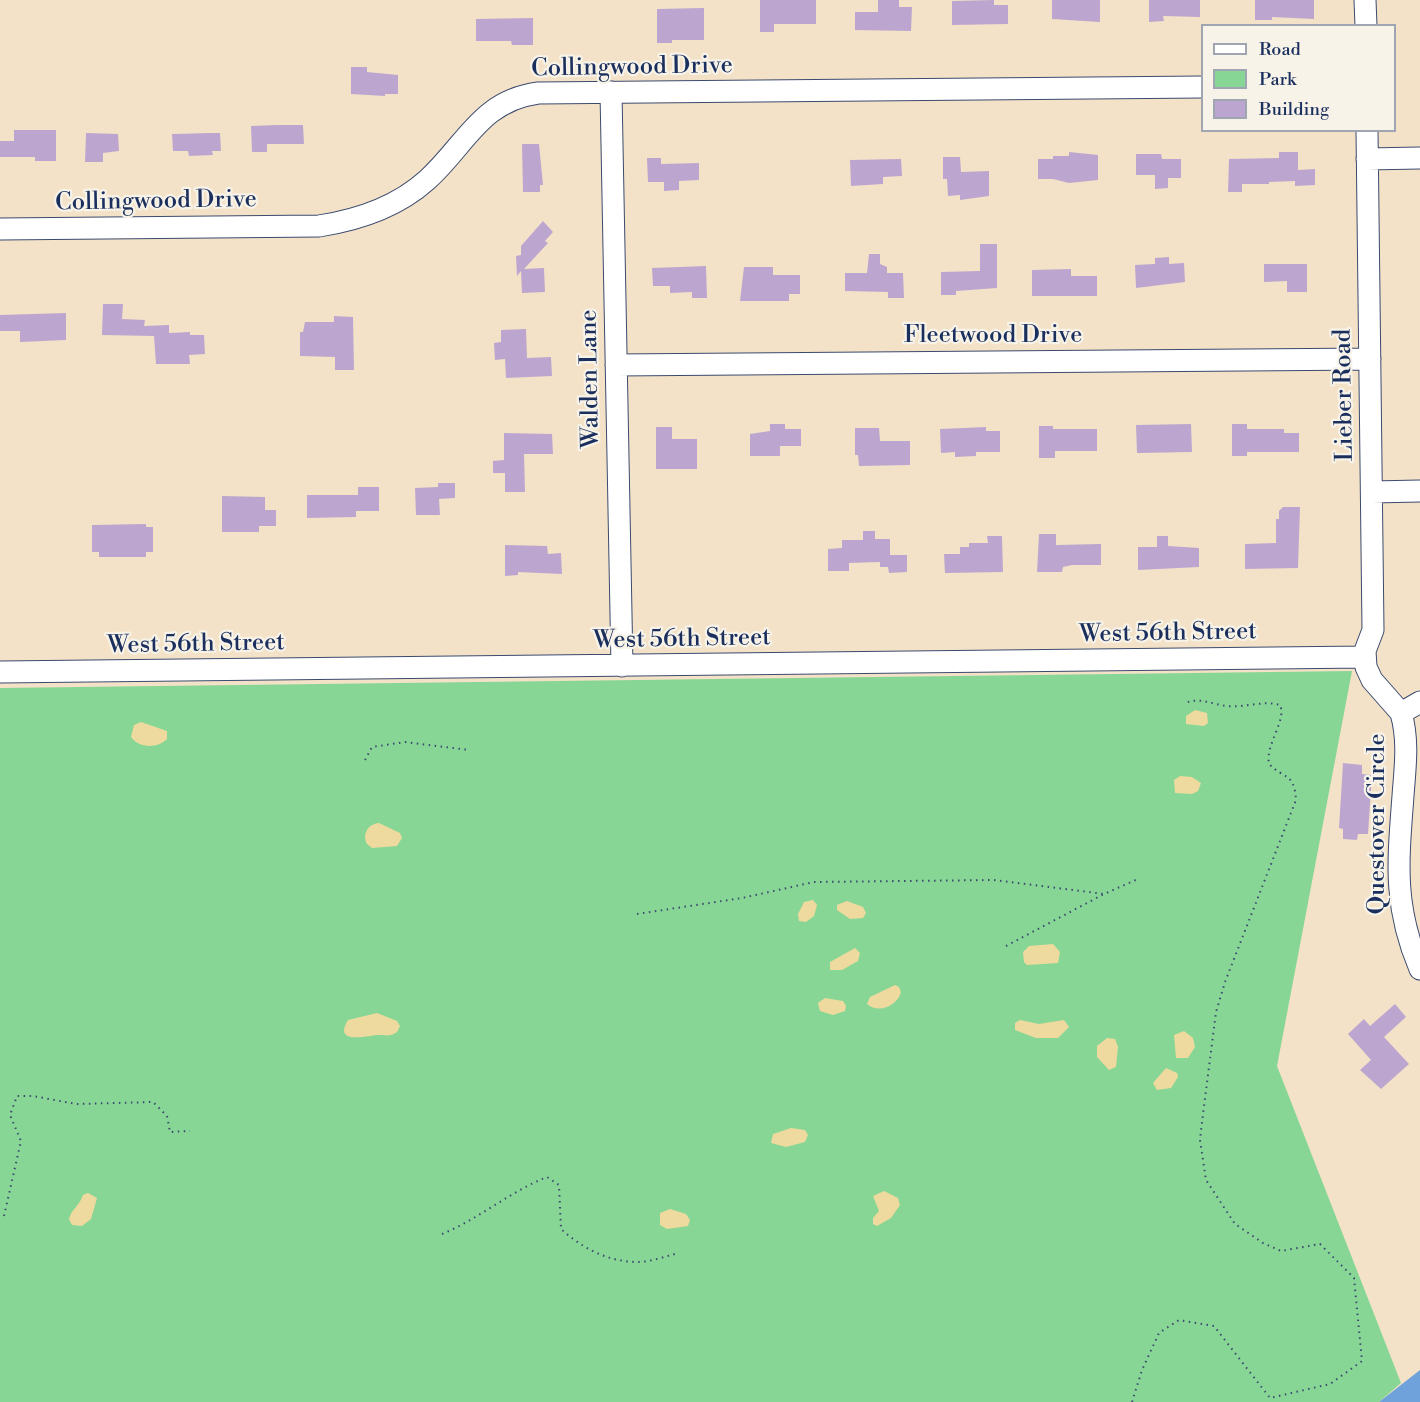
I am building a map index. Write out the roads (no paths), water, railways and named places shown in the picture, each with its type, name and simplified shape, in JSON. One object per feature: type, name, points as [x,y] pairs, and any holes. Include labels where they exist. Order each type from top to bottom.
[{"type":"street","points":[[1365,0],[1366,24]]},
{"type":"street","name":"Collingwood Drive","points":[[0,229],[319,226],[345,222],[383,209],[417,188],[447,160],[482,117],[511,99],[538,93],[1201,87]]},
{"type":"street","name":"Walden Lane","points":[[611,92],[622,666]]},
{"type":"street","name":"Lieber Road","points":[[1365,657],[1373,630],[1367,132]]},
{"type":"street","points":[[1367,159],[1420,158]]},
{"type":"street","name":"Fleetwood Drive","points":[[616,365],[1370,359]]},
{"type":"street","points":[[1372,492],[1420,491]]},
{"type":"street","name":"West 56th Street","points":[[0,672],[1365,657]]},
{"type":"street","name":"Questover Circle","points":[[1365,657],[1372,680],[1401,713],[1407,744],[1399,900],[1405,932],[1420,969]]},
{"type":"street","name":"Questover Circle","points":[[1401,713],[1420,702]]},
{"type":"water","points":[[1420,1370],[1420,1402],[1379,1402]]}]
